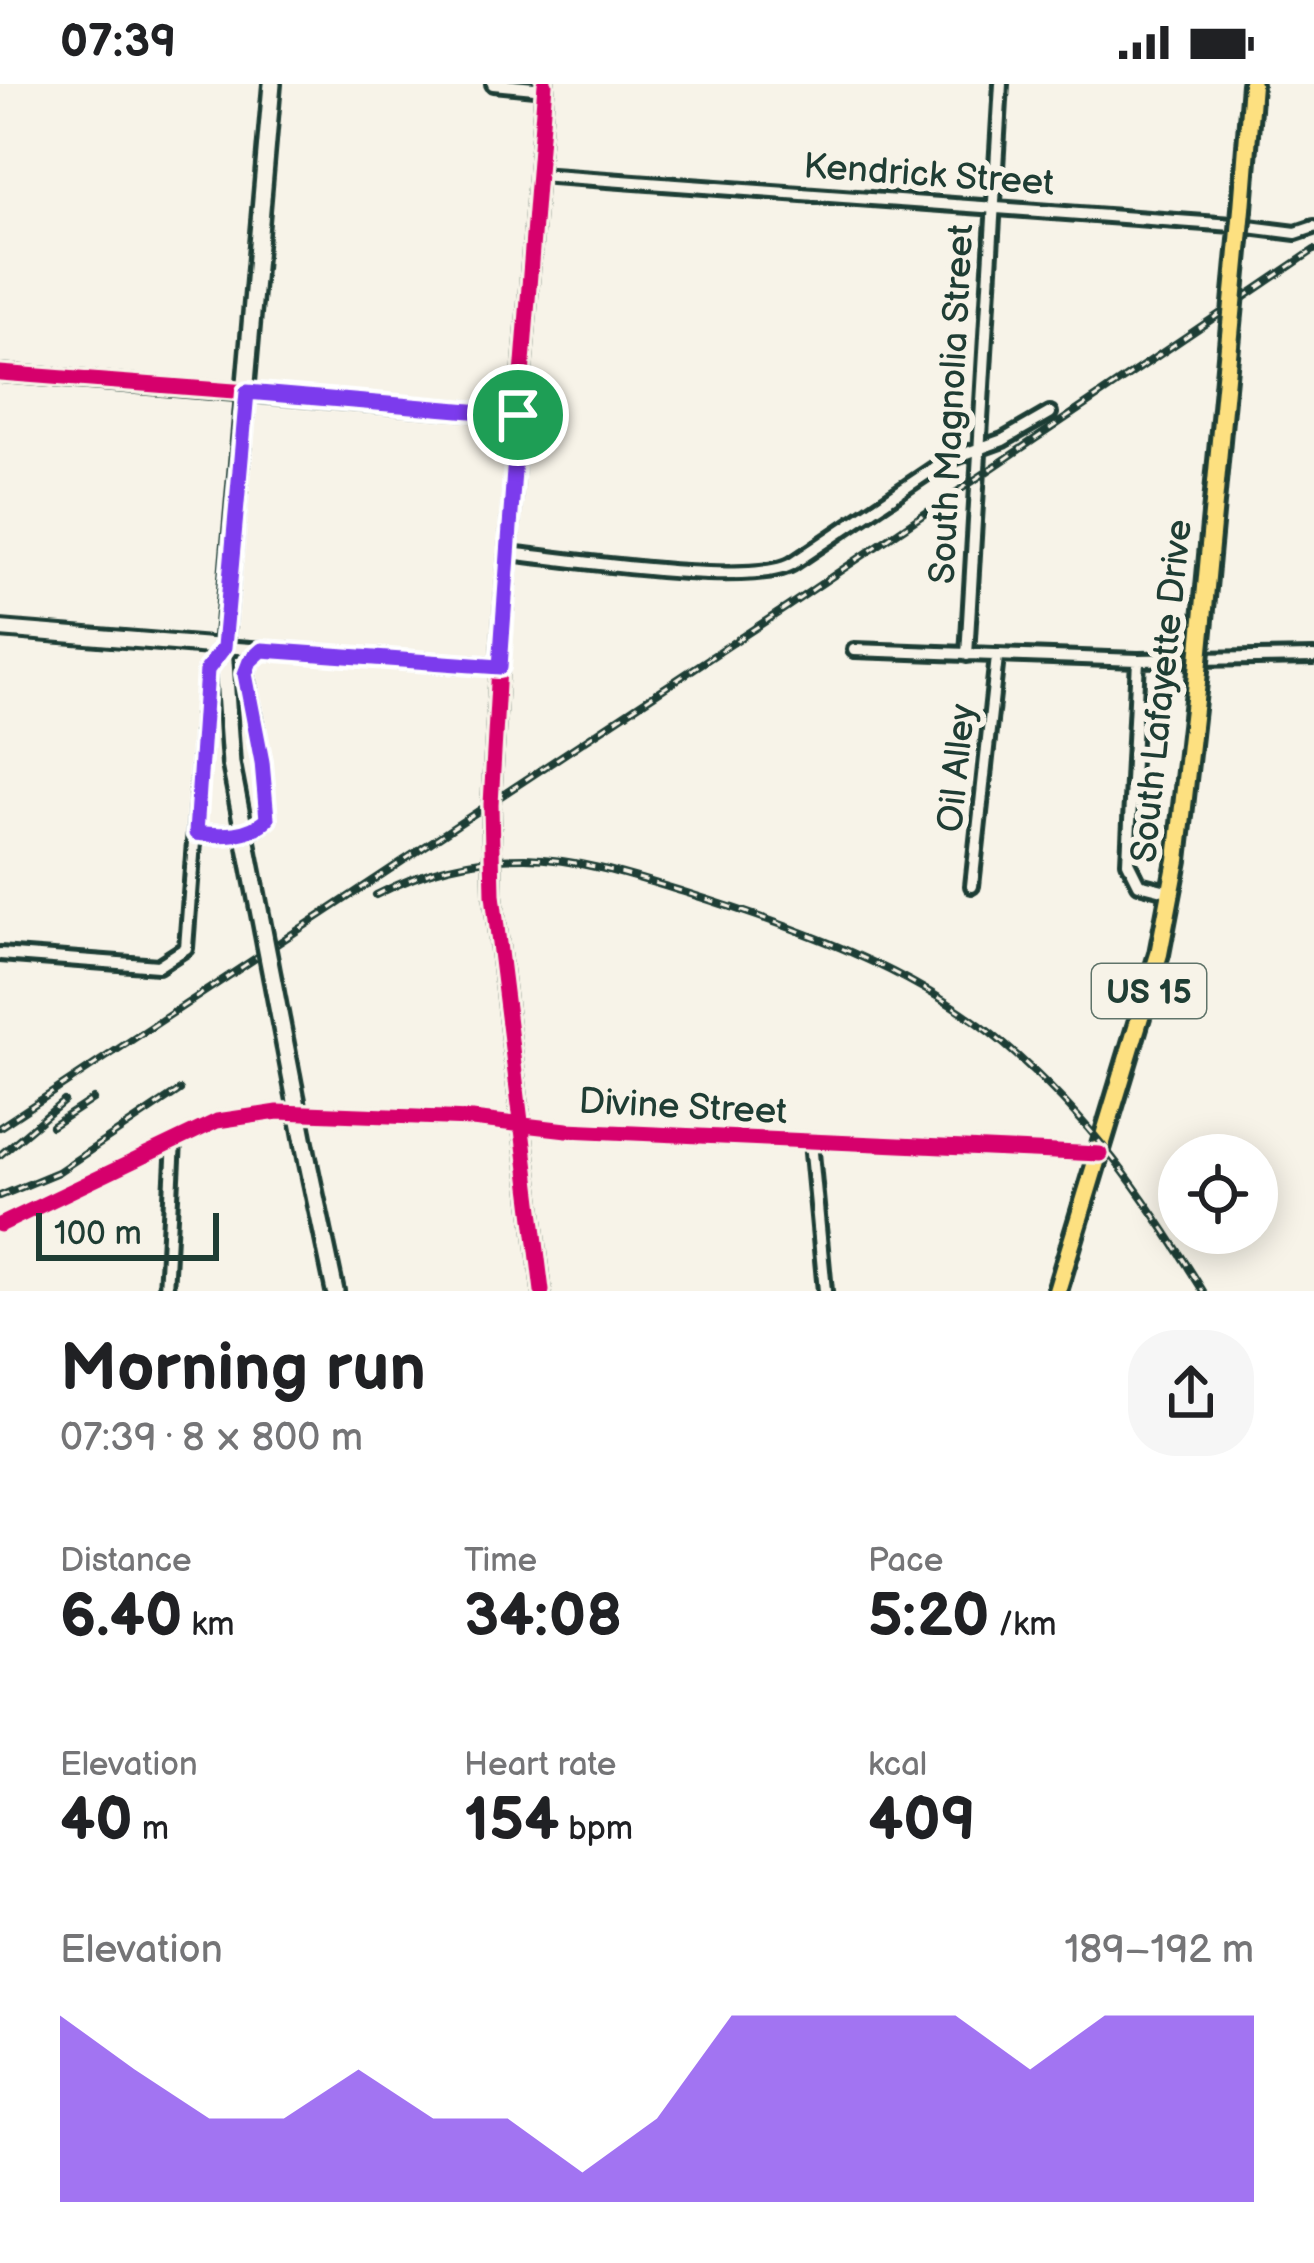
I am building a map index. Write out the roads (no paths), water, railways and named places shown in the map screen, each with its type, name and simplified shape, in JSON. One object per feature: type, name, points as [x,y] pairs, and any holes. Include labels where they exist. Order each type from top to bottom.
[{"type":"main road","points":[[272,84],[224,647],[231,764],[334,1291]]},
{"type":"main road","name":"South Lafayette Drive","points":[[1057,1291],[1148,995],[1172,892],[1197,682],[1252,84]]},
{"type":"street","points":[[493,84],[545,86],[491,804],[493,895],[542,1291]]},
{"type":"street","name":"South Magnolia Street","points":[[967,655],[1001,84]]},
{"type":"street","name":"Kendrick Street","points":[[538,175],[1296,233],[1314,227]]},
{"type":"street","points":[[0,373],[518,415]]},
{"type":"street","points":[[508,553],[718,573],[772,572],[792,564],[945,461],[1003,440],[1050,413]]},
{"type":"street","points":[[0,629],[500,667]]},
{"type":"street","points":[[0,954],[158,966],[172,960],[188,941],[207,670],[224,647]]},
{"type":"street","points":[[196,833],[221,836],[256,830],[267,819],[262,762],[245,674],[262,650]]},
{"type":"street","points":[[854,650],[1138,660],[1314,657]]},
{"type":"street","name":"Oil Alley","points":[[972,886],[997,656]]},
{"type":"street","points":[[1138,660],[1128,862],[1139,884],[1172,892]]},
{"type":"street","name":"Divine Street","points":[[0,1225],[217,1121],[278,1112],[355,1112],[811,1142],[1100,1154]]},
{"type":"street","points":[[166,1291],[174,1141]]},
{"type":"street","points":[[811,1142],[825,1291]]},
{"type":"railway","points":[[0,1127],[787,607],[1314,250]]},
{"type":"railway","points":[[376,895],[430,872],[467,863],[525,858],[566,861],[726,905],[810,935],[892,972],[969,1017],[1063,1100],[1137,1191],[1203,1291]]},
{"type":"railway","points":[[0,1196],[58,1172],[180,1090]]},
{"type":"railway","points":[[52,1126],[93,1099]]},
{"type":"railway","points":[[0,1155],[64,1101]]}]
